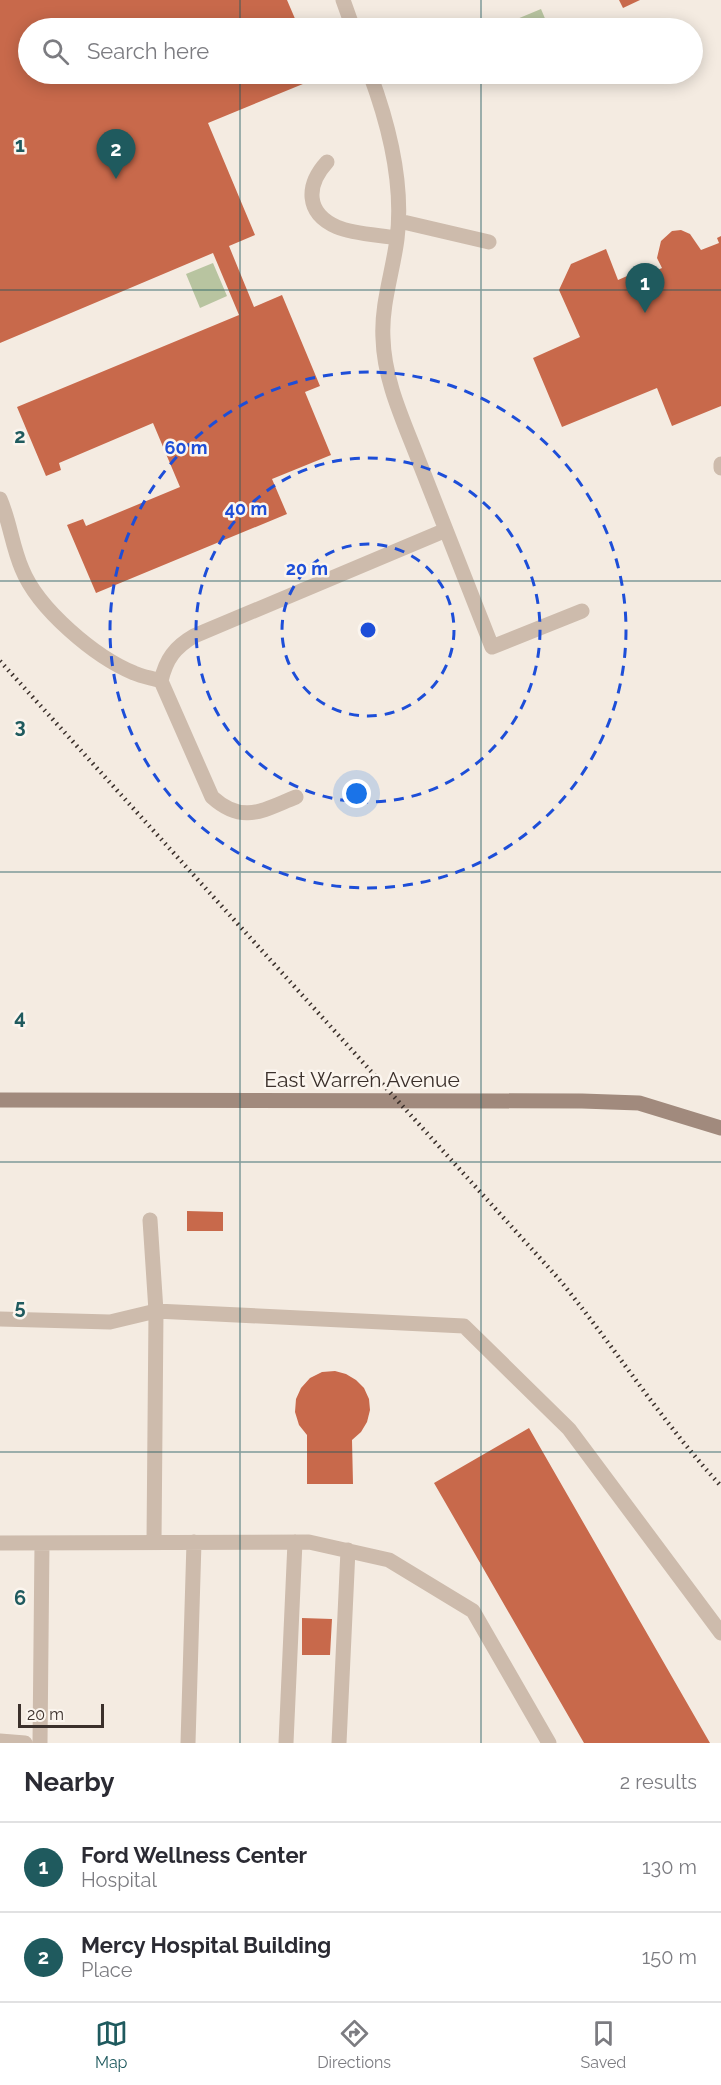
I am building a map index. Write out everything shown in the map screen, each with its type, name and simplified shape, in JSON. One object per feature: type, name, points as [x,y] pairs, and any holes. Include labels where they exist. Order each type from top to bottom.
[{"type":"main road","name":"East Warren Avenue","points":[[0,1100],[639,1103],[721,1128]]},
{"type":"lane","points":[[343,0],[349,18]]},
{"type":"lane","points":[[374,84],[398,182],[399,221],[382,338],[387,369],[395,399],[492,647],[582,610]]},
{"type":"lane","points":[[327,162],[319,171],[313,184],[311,197],[315,208],[325,220],[339,228],[397,238]]},
{"type":"lane","points":[[399,221],[489,242]]},
{"type":"lane","points":[[0,499],[6,512],[15,553],[22,572],[36,595],[61,622],[106,657],[133,673],[161,681]]},
{"type":"lane","points":[[296,797],[256,812],[244,814],[231,811],[212,797],[161,681],[169,657],[179,645],[194,636],[446,530]]},
{"type":"lane","points":[[150,1220],[156,1311],[154,1542]]},
{"type":"lane","points":[[0,1319],[110,1322],[156,1311],[464,1326],[569,1429],[721,1633]]},
{"type":"lane","points":[[188,1743],[194,1542]]},
{"type":"lane","points":[[286,1743],[295,1542]]},
{"type":"lane","points":[[0,1543],[309,1542],[388,1560],[473,1611],[549,1743]]},
{"type":"lane","points":[[40,1743],[42,1543]]},
{"type":"lane","points":[[339,1743],[348,1550]]},
{"type":"lane","points":[[0,1741],[25,1743]]},
{"type":"green space","points":[[541,9],[545,18],[519,18]]},
{"type":"green space","points":[[213,263],[227,296],[200,308],[186,274]]},
{"type":"building","points":[[0,0],[287,0],[295,18],[18,18],[18,84],[303,84],[208,123],[255,235],[229,246],[254,307],[282,295],[320,386],[305,392],[331,455],[272,479],[287,514],[96,593],[67,525],[83,519],[86,526],[180,487],[153,423],[59,463],[61,470],[46,476],[17,407],[239,315],[213,253],[0,343]]},
{"type":"building","points":[[619,0],[640,0],[623,8]]},
{"type":"building","points":[[681,230],[690,234],[701,250],[719,243],[717,238],[721,236],[721,406],[672,426],[657,388],[562,427],[533,358],[580,337],[559,290],[571,264],[606,249],[618,280],[641,270],[644,276],[662,268],[657,258],[661,241],[672,231]]},
{"type":"building","points":[[187,1211],[223,1212],[223,1231],[187,1231]]},
{"type":"building","points":[[335,1371],[356,1380],[364,1388],[369,1399],[370,1410],[367,1422],[352,1440],[353,1484],[307,1484],[307,1435],[299,1425],[295,1412],[296,1399],[301,1388],[310,1378],[322,1372]]},
{"type":"building","points":[[529,1428],[710,1743],[584,1743],[434,1483]]},
{"type":"building","points":[[302,1618],[332,1619],[330,1655],[302,1655]]},
{"type":"railway","points":[[0,661],[558,1278],[678,1436],[721,1486]]},
{"type":"place","name":"Mercy Hospital Building","points":[[116,179]]},
{"type":"place","name":"Ford Wellness Center","points":[[645,313]]}]
